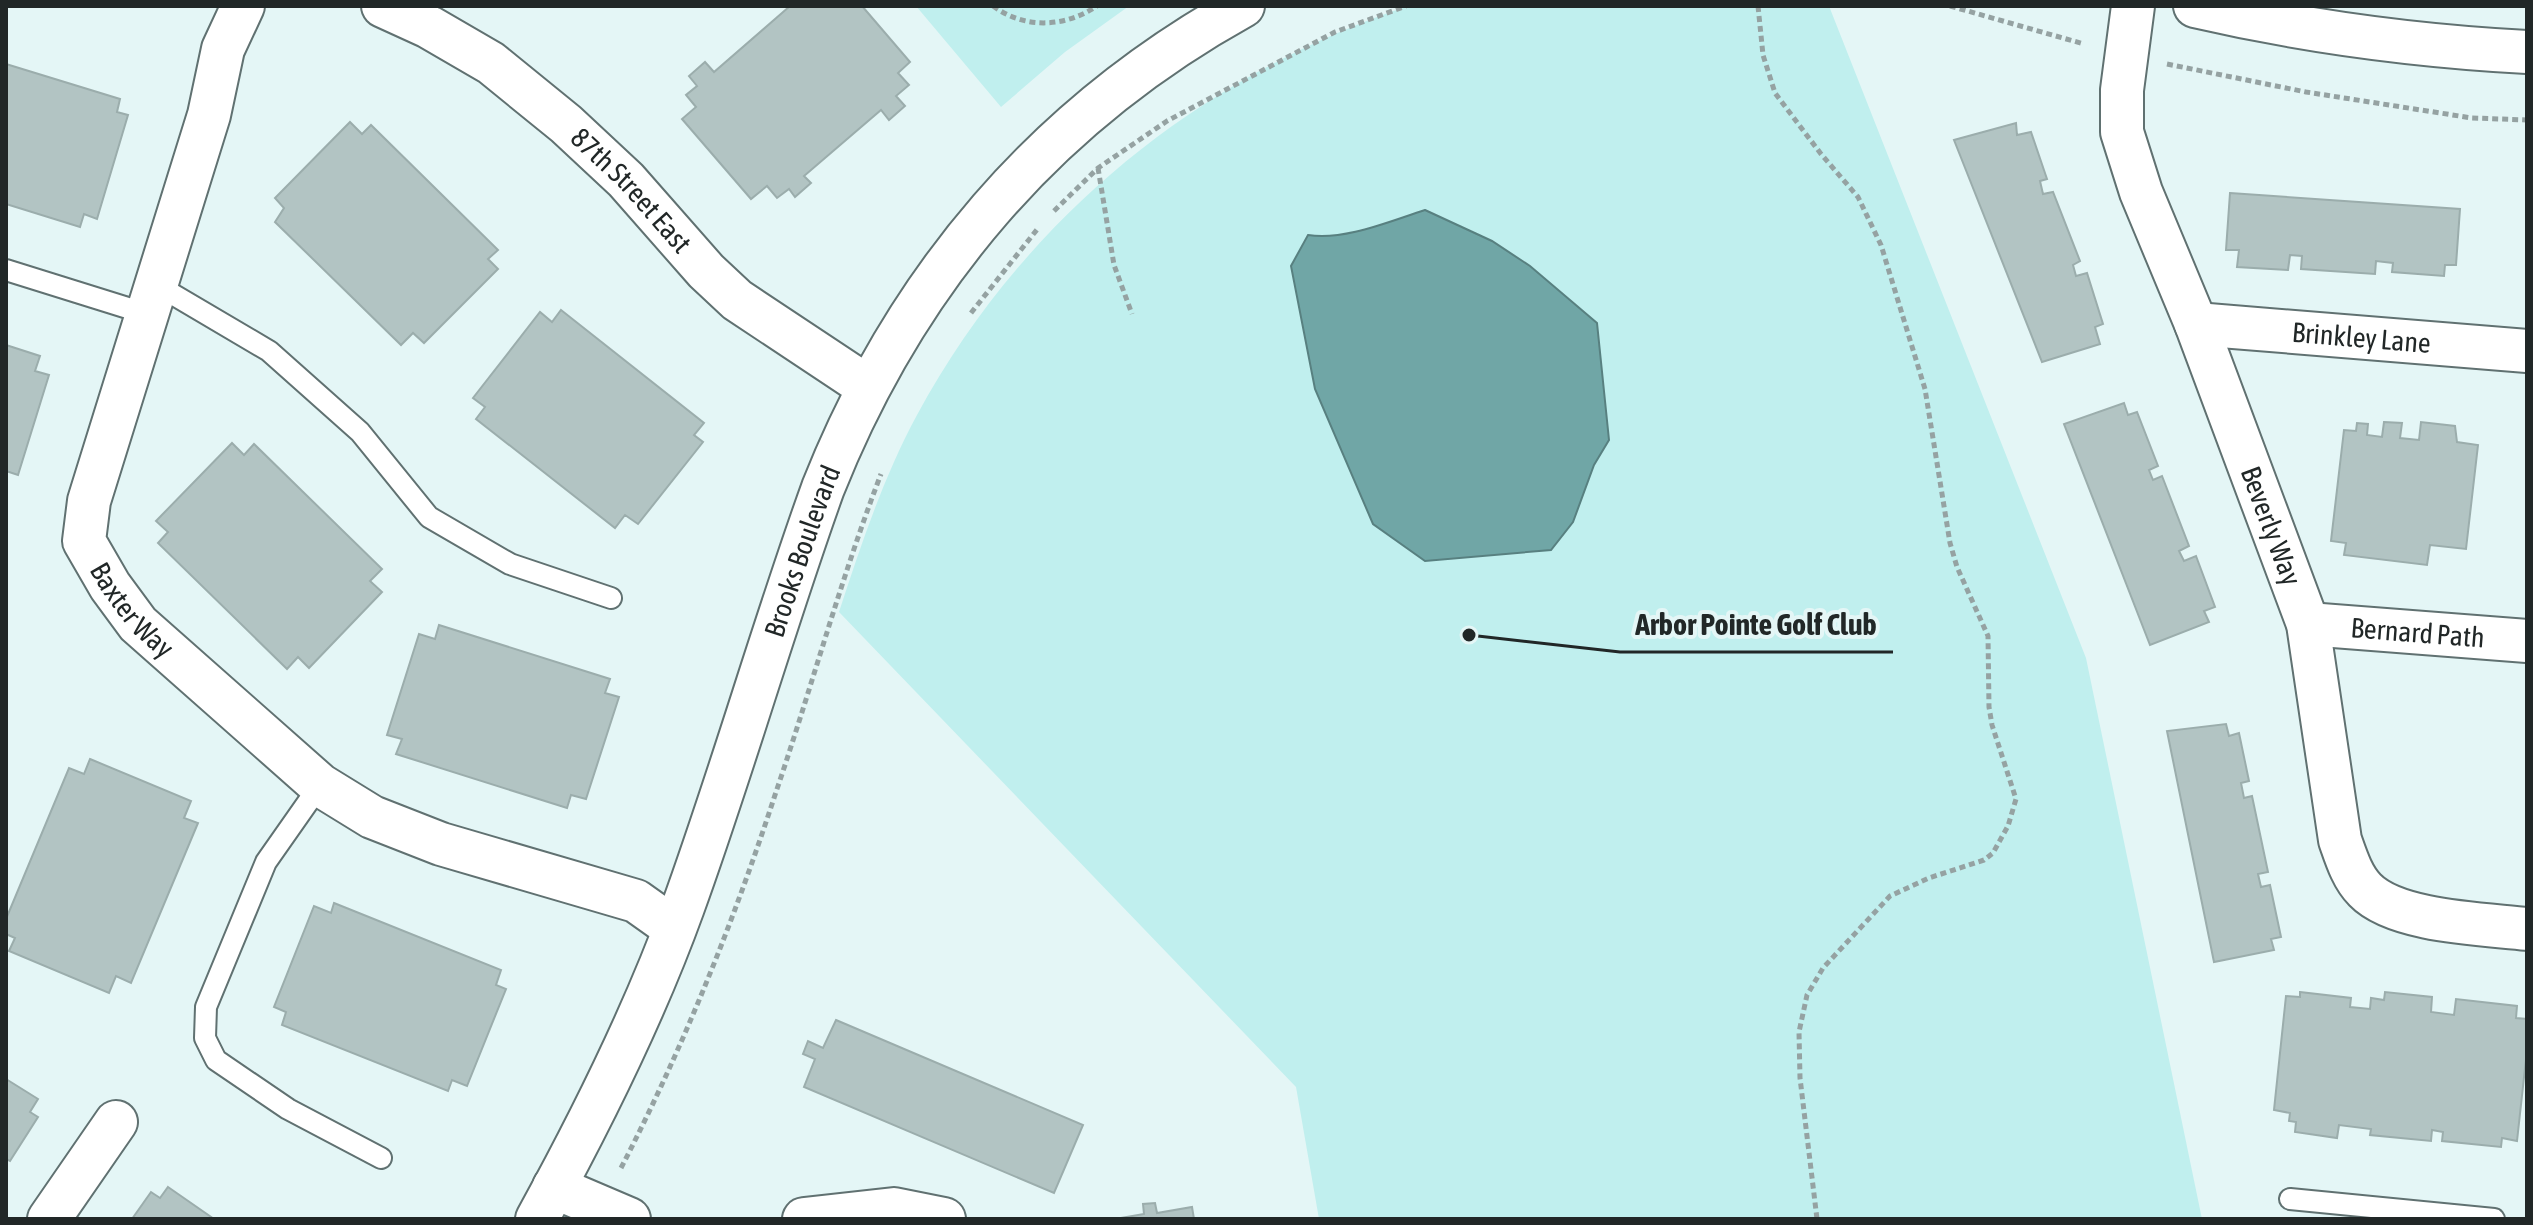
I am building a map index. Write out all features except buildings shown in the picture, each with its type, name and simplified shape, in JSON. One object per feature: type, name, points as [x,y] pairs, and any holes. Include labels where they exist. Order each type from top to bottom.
[{"type":"street","name":"Baxter Way","points":[[243,6],[223,49],[209,115],[89,501],[84,541],[110,586],[138,624],[320,785],[372,817],[441,844],[636,901],[674,928]]},
{"type":"street","name":"87th Street East","points":[[383,6],[429,27],[491,63],[566,124],[626,180],[706,271],[737,300],[868,387]]},
{"type":"street","name":"Brooks Boulevard","points":[[546,1203],[618,1061],[674,928],[823,488],[884,358],[947,261],[1016,180],[1087,113],[1124,83],[1163,54],[1243,6]]},
{"type":"street","name":"Beverly Way","points":[[2133,6],[2122,90],[2122,132],[2141,192],[2196,324],[2308,624],[2340,840],[2350,868],[2366,891],[2397,909],[2438,919],[2527,929]]},
{"type":"street","points":[[2195,6],[2260,21],[2383,38],[2527,52]]},
{"type":"street","name":"Brinkley Lane","points":[[2196,324],[2527,351]]},
{"type":"street","name":"Bernard Path","points":[[2308,624],[2527,641]]},
{"type":"street","points":[[49,1219],[116,1122]]},
{"type":"street","points":[[546,1203],[615,1213]]},
{"type":"street","points":[[804,1219],[894,1209],[944,1219]]},
{"type":"lane","points":[[6,270],[152,299],[269,351],[360,432],[429,517],[510,564],[611,598]]},
{"type":"lane","points":[[320,785],[266,862],[206,1007],[205,1038],[216,1060],[288,1109],[381,1158]]},
{"type":"lane","points":[[2290,1199],[2494,1219]]},
{"type":"path","points":[[993,6],[1018,21],[1054,23],[1097,6]]},
{"type":"path","points":[[966,318],[1043,222],[1098,168],[1167,121],[1335,32],[1406,6]]},
{"type":"path","points":[[1758,6],[1763,55],[1775,93],[1858,197],[1889,269],[1925,389],[1950,543],[1957,567],[1988,636],[1990,716],[2016,799],[2008,826],[1993,853],[1984,860],[1929,878],[1890,896],[1823,968],[1807,995],[1799,1032],[1800,1078],[1817,1219]]},
{"type":"path","points":[[1950,6],[2066,41],[2306,92],[2472,118],[2527,120]]},
{"type":"path","points":[[1098,168],[1114,265],[1132,314]]},
{"type":"path","points":[[615,1213],[653,1106],[719,952],[776,795],[881,474]]},
{"type":"shaded area","points":[[916,6],[1129,6],[1065,52],[1001,107]]},
{"type":"shaded area","points":[[1408,6],[1829,6],[2086,658],[2202,1219],[1319,1219],[1296,1087],[839,612],[883,487],[917,415],[960,344],[1009,279],[1063,218],[1124,164],[1188,115],[1258,72],[1331,36]]},
{"type":"shaded area","points":[[1425,210],[1492,241],[1530,266],[1597,323],[1609,440],[1594,465],[1573,522],[1551,550],[1425,561],[1373,524],[1315,389],[1291,266],[1308,235],[1352,233]]},
{"type":"place","name":"Arbor Pointe Golf Club","points":[[1469,635]]}]
